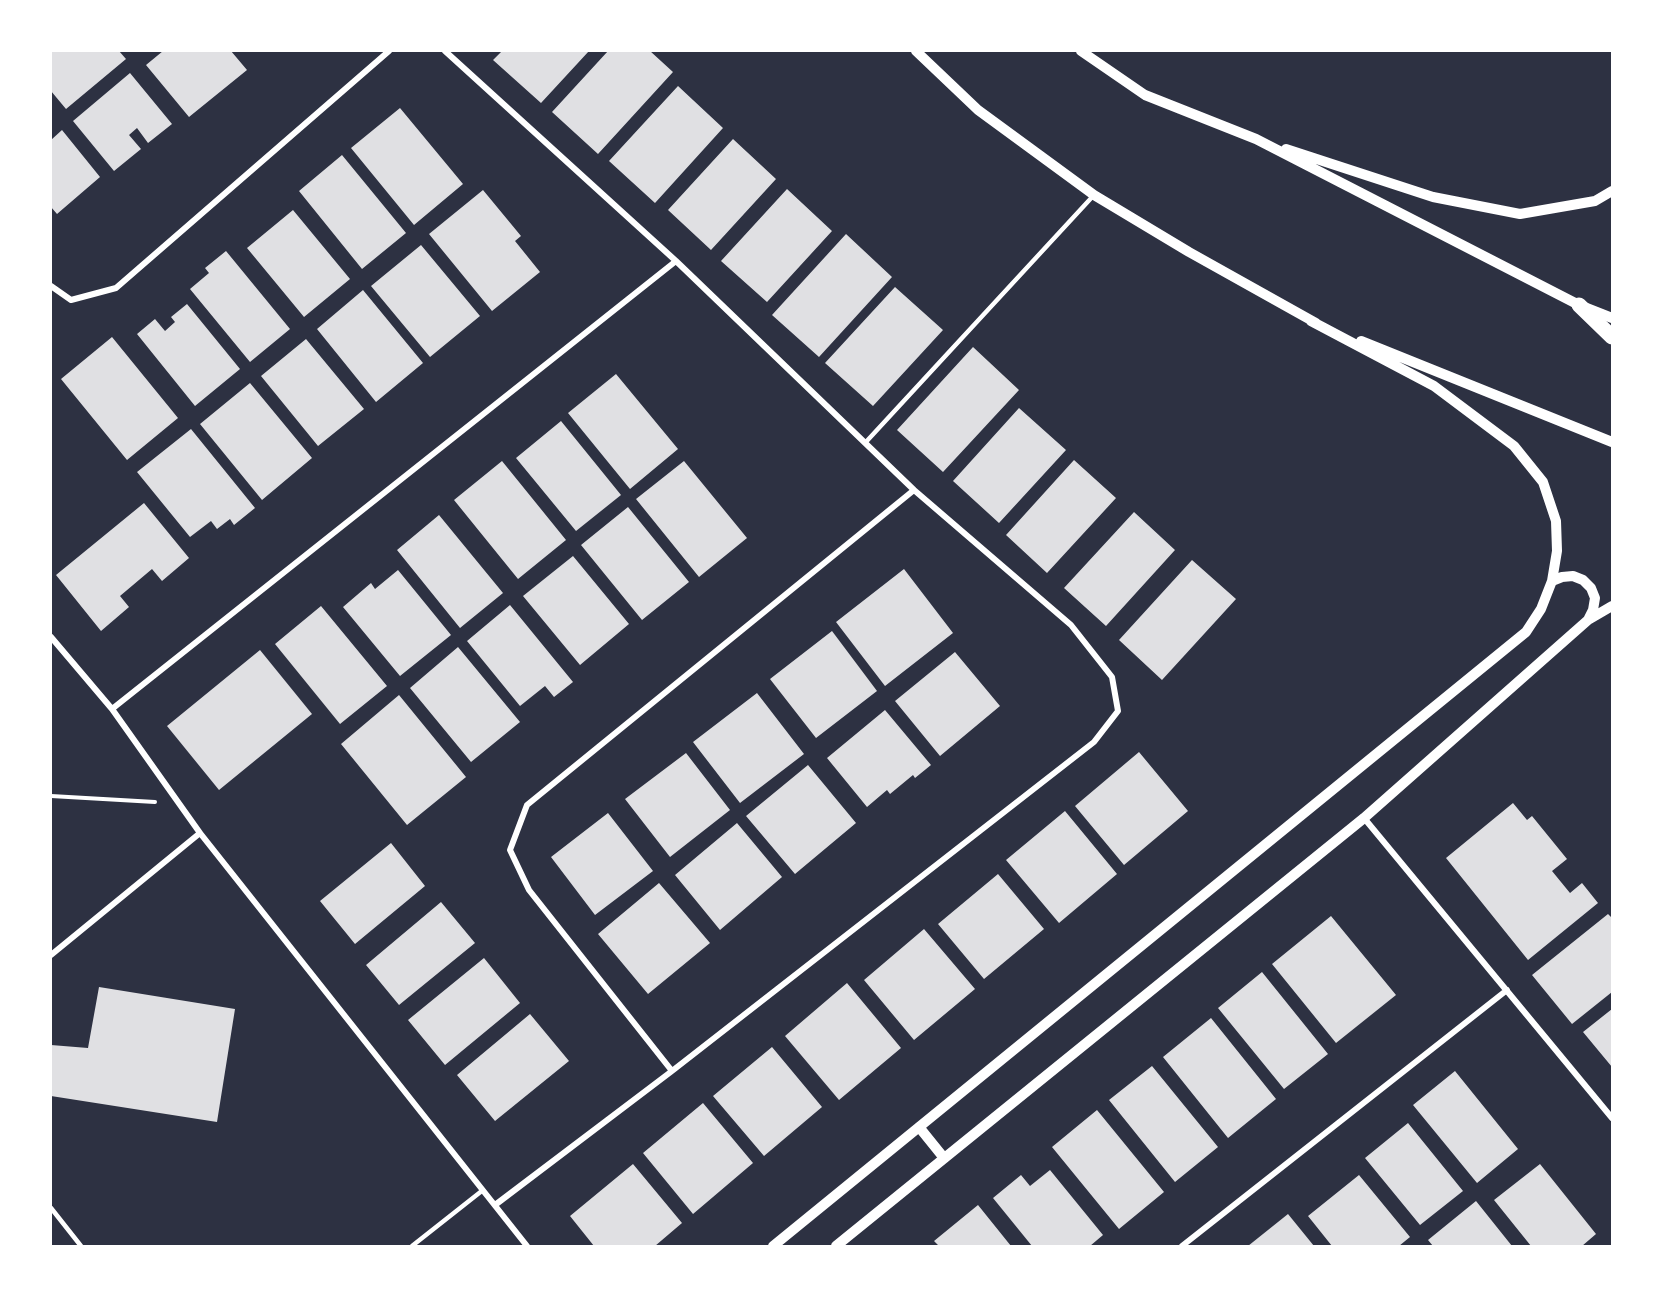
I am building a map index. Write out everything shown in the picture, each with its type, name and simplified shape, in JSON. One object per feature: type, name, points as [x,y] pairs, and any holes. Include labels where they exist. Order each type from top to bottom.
[{"type":"main road","points":[[1579,305],[1612,337]]},
{"type":"street","points":[[51,286],[71,300],[116,288],[389,51]]},
{"type":"street","points":[[445,51],[676,261],[914,490],[1071,625],[1112,676],[1118,711],[1094,742],[672,1071],[495,1205]]},
{"type":"street","points":[[773,1246],[1526,632],[1541,609],[1552,582],[1557,551],[1556,521],[1543,482],[1514,446],[1434,386],[1311,321],[1094,195],[978,110],[916,51]]},
{"type":"street","points":[[1081,51],[1145,95],[1256,139],[1433,197],[1520,214],[1595,201],[1612,191]]},
{"type":"street","points":[[1256,139],[1579,305],[1612,318]]},
{"type":"street","points":[[112,709],[676,261]]},
{"type":"street","points":[[1311,321],[1612,442]]},
{"type":"street","points":[[672,1071],[529,890],[510,850],[528,805],[914,490]]},
{"type":"street","points":[[1552,582],[1562,577],[1574,576],[1583,580],[1591,588],[1595,598],[1588,620]]},
{"type":"street","points":[[837,1246],[1364,818],[1588,620],[1612,606]]},
{"type":"street","points":[[51,637],[112,709],[200,833],[527,1246]]},
{"type":"street","points":[[1364,818],[1612,1118]]},
{"type":"street","points":[[51,955],[200,833]]},
{"type":"street","points":[[1182,1246],[1508,990]]},
{"type":"street","points":[[920,1127],[944,1158]]},
{"type":"lane","points":[[865,443],[1094,195]]},
{"type":"lane","points":[[412,1246],[483,1190]]},
{"type":"lane","points":[[51,1208],[81,1246]]},
{"type":"path","points":[[51,796],[178,803]]},
{"type":"building","points":[[51,51],[119,51],[126,59],[66,109],[51,91]]},
{"type":"building","points":[[163,51],[231,51],[247,70],[189,117],[146,65]]},
{"type":"building","points":[[502,51],[589,51],[541,103],[493,60]]},
{"type":"building","points":[[608,51],[650,51],[673,72],[598,154],[552,112]]},
{"type":"building","points":[[130,73],[172,124],[148,143],[137,128],[129,135],[141,149],[114,171],[73,121]]},
{"type":"building","points":[[678,86],[723,128],[655,203],[609,161]]},
{"type":"building","points":[[400,108],[463,184],[414,225],[351,148]]},
{"type":"building","points":[[62,130],[100,177],[57,214],[51,207],[51,140]]},
{"type":"building","points":[[733,139],[776,179],[711,250],[668,210]]},
{"type":"building","points":[[342,155],[406,233],[362,269],[299,191]]},
{"type":"building","points":[[787,189],[832,231],[767,302],[721,261]]},
{"type":"building","points":[[483,190],[521,236],[515,241],[540,272],[492,311],[429,234]]},
{"type":"building","points":[[293,210],[350,279],[304,317],[247,248]]},
{"type":"building","points":[[846,234],[892,277],[819,357],[772,315]]},
{"type":"building","points":[[421,245],[480,316],[430,357],[371,286]]},
{"type":"building","points":[[226,251],[290,329],[250,362],[190,289],[209,273],[205,268]]},
{"type":"building","points":[[895,287],[943,330],[873,406],[825,363]]},
{"type":"building","points":[[363,290],[423,363],[376,402],[317,329]]},
{"type":"building","points":[[187,304],[240,369],[195,406],[137,334],[155,319],[165,331],[175,322],[171,317]]},
{"type":"building","points":[[112,337],[178,418],[127,460],[61,379]]},
{"type":"building","points":[[306,339],[364,409],[318,446],[261,376]]},
{"type":"building","points":[[973,347],[1019,390],[943,472],[897,430]]},
{"type":"building","points":[[616,374],[678,449],[630,489],[568,413]]},
{"type":"building","points":[[250,383],[312,458],[262,500],[200,424]]},
{"type":"building","points":[[1019,408],[1066,450],[999,523],[953,481]]},
{"type":"building","points":[[561,421],[621,495],[576,531],[516,458]]},
{"type":"building","points":[[191,429],[255,508],[234,525],[230,519],[217,529],[211,521],[190,537],[137,472]]},
{"type":"building","points":[[1074,460],[1116,498],[1047,573],[1006,535]]},
{"type":"building","points":[[502,461],[566,540],[518,579],[454,500]]},
{"type":"building","points":[[684,461],[747,538],[699,577],[636,499]]},
{"type":"building","points":[[144,503],[189,558],[162,581],[152,569],[120,596],[129,607],[101,631],[56,575]]},
{"type":"building","points":[[628,507],[689,582],[642,620],[581,545]]},
{"type":"building","points":[[1134,512],[1175,550],[1106,626],[1064,588]]},
{"type":"building","points":[[439,515],[503,593],[460,628],[397,550]]},
{"type":"building","points":[[573,556],[629,624],[580,665],[523,596]]},
{"type":"building","points":[[1192,560],[1236,599],[1162,680],[1119,640]]},
{"type":"building","points":[[904,569],[953,633],[885,686],[836,622]]},
{"type":"building","points":[[398,570],[451,635],[400,676],[343,607],[371,583],[375,589]]},
{"type":"building","points":[[510,605],[573,682],[554,697],[545,686],[520,706],[467,641]]},
{"type":"building","points":[[321,606],[387,686],[340,724],[275,644]]},
{"type":"building","points":[[832,631],[877,691],[816,738],[770,679]]},
{"type":"building","points":[[458,647],[520,722],[471,762],[410,688]]},
{"type":"building","points":[[260,650],[312,714],[219,790],[167,726]]},
{"type":"building","points":[[955,652],[1000,706],[940,756],[895,701]]},
{"type":"building","points":[[757,693],[804,754],[740,803],[693,742]]},
{"type":"building","points":[[399,695],[466,777],[407,825],[341,744]]},
{"type":"building","points":[[885,710],[931,765],[915,778],[913,775],[890,794],[887,790],[867,807],[827,758]]},
{"type":"building","points":[[1139,752],[1188,811],[1124,865],[1075,806]]},
{"type":"building","points":[[686,753],[730,810],[670,857],[625,799]]},
{"type":"building","points":[[808,765],[856,823],[795,874],[746,816]]},
{"type":"building","points":[[1513,803],[1527,820],[1532,816],[1567,859],[1552,871],[1570,893],[1582,883],[1598,903],[1528,960],[1446,858]]},
{"type":"building","points":[[1065,811],[1117,874],[1059,923],[1006,860]]},
{"type":"building","points":[[608,813],[653,871],[595,915],[551,857]]},
{"type":"building","points":[[737,823],[782,877],[720,930],[675,875]]},
{"type":"building","points":[[391,843],[425,886],[355,944],[320,901]]},
{"type":"building","points":[[998,874],[1044,929],[984,979],[938,924]]},
{"type":"building","points":[[659,883],[710,943],[648,994],[598,934]]},
{"type":"building","points":[[441,902],[475,943],[399,1005],[366,965]]},
{"type":"building","points":[[1608,914],[1612,918],[1612,992],[1572,1024],[1532,975]]},
{"type":"building","points":[[1331,916],[1396,995],[1336,1043],[1272,964]]},
{"type":"building","points":[[924,929],[975,989],[914,1040],[864,980]]},
{"type":"building","points":[[484,958],[520,1003],[445,1065],[408,1020]]},
{"type":"building","points":[[1262,972],[1328,1054],[1284,1089],[1218,1008]]},
{"type":"building","points":[[847,983],[901,1048],[839,1100],[785,1036]]},
{"type":"building","points":[[99,987],[235,1009],[217,1122],[51,1096],[51,1045],[88,1048]]},
{"type":"building","points":[[1612,1009],[1612,1067],[1583,1032]]},
{"type":"building","points":[[530,1014],[569,1061],[495,1121],[457,1075]]},
{"type":"building","points":[[1211,1018],[1276,1099],[1228,1138],[1163,1057]]},
{"type":"building","points":[[772,1047],[822,1107],[764,1156],[713,1096]]},
{"type":"building","points":[[1152,1066],[1218,1147],[1175,1182],[1109,1100]]},
{"type":"building","points":[[1455,1071],[1518,1149],[1477,1183],[1413,1105]]},
{"type":"building","points":[[703,1103],[753,1163],[693,1214],[643,1153]]},
{"type":"building","points":[[1097,1110],[1164,1192],[1119,1229],[1052,1147]]},
{"type":"building","points":[[1408,1123],[1463,1191],[1420,1225],[1365,1158]]},
{"type":"building","points":[[633,1164],[682,1223],[655,1246],[594,1246],[570,1216]]},
{"type":"building","points":[[1540,1164],[1596,1234],[1582,1246],[1531,1246],[1494,1200]]},
{"type":"building","points":[[1050,1170],[1103,1235],[1090,1246],[1032,1246],[993,1198],[1021,1175],[1030,1186]]},
{"type":"building","points":[[1359,1175],[1410,1237],[1399,1246],[1332,1246],[1308,1216]]},
{"type":"building","points":[[1476,1201],[1512,1246],[1433,1246],[1428,1240]]},
{"type":"building","points":[[978,1205],[1011,1246],[939,1246],[934,1241]]},
{"type":"building","points":[[1288,1214],[1314,1246],[1248,1246]]}]
